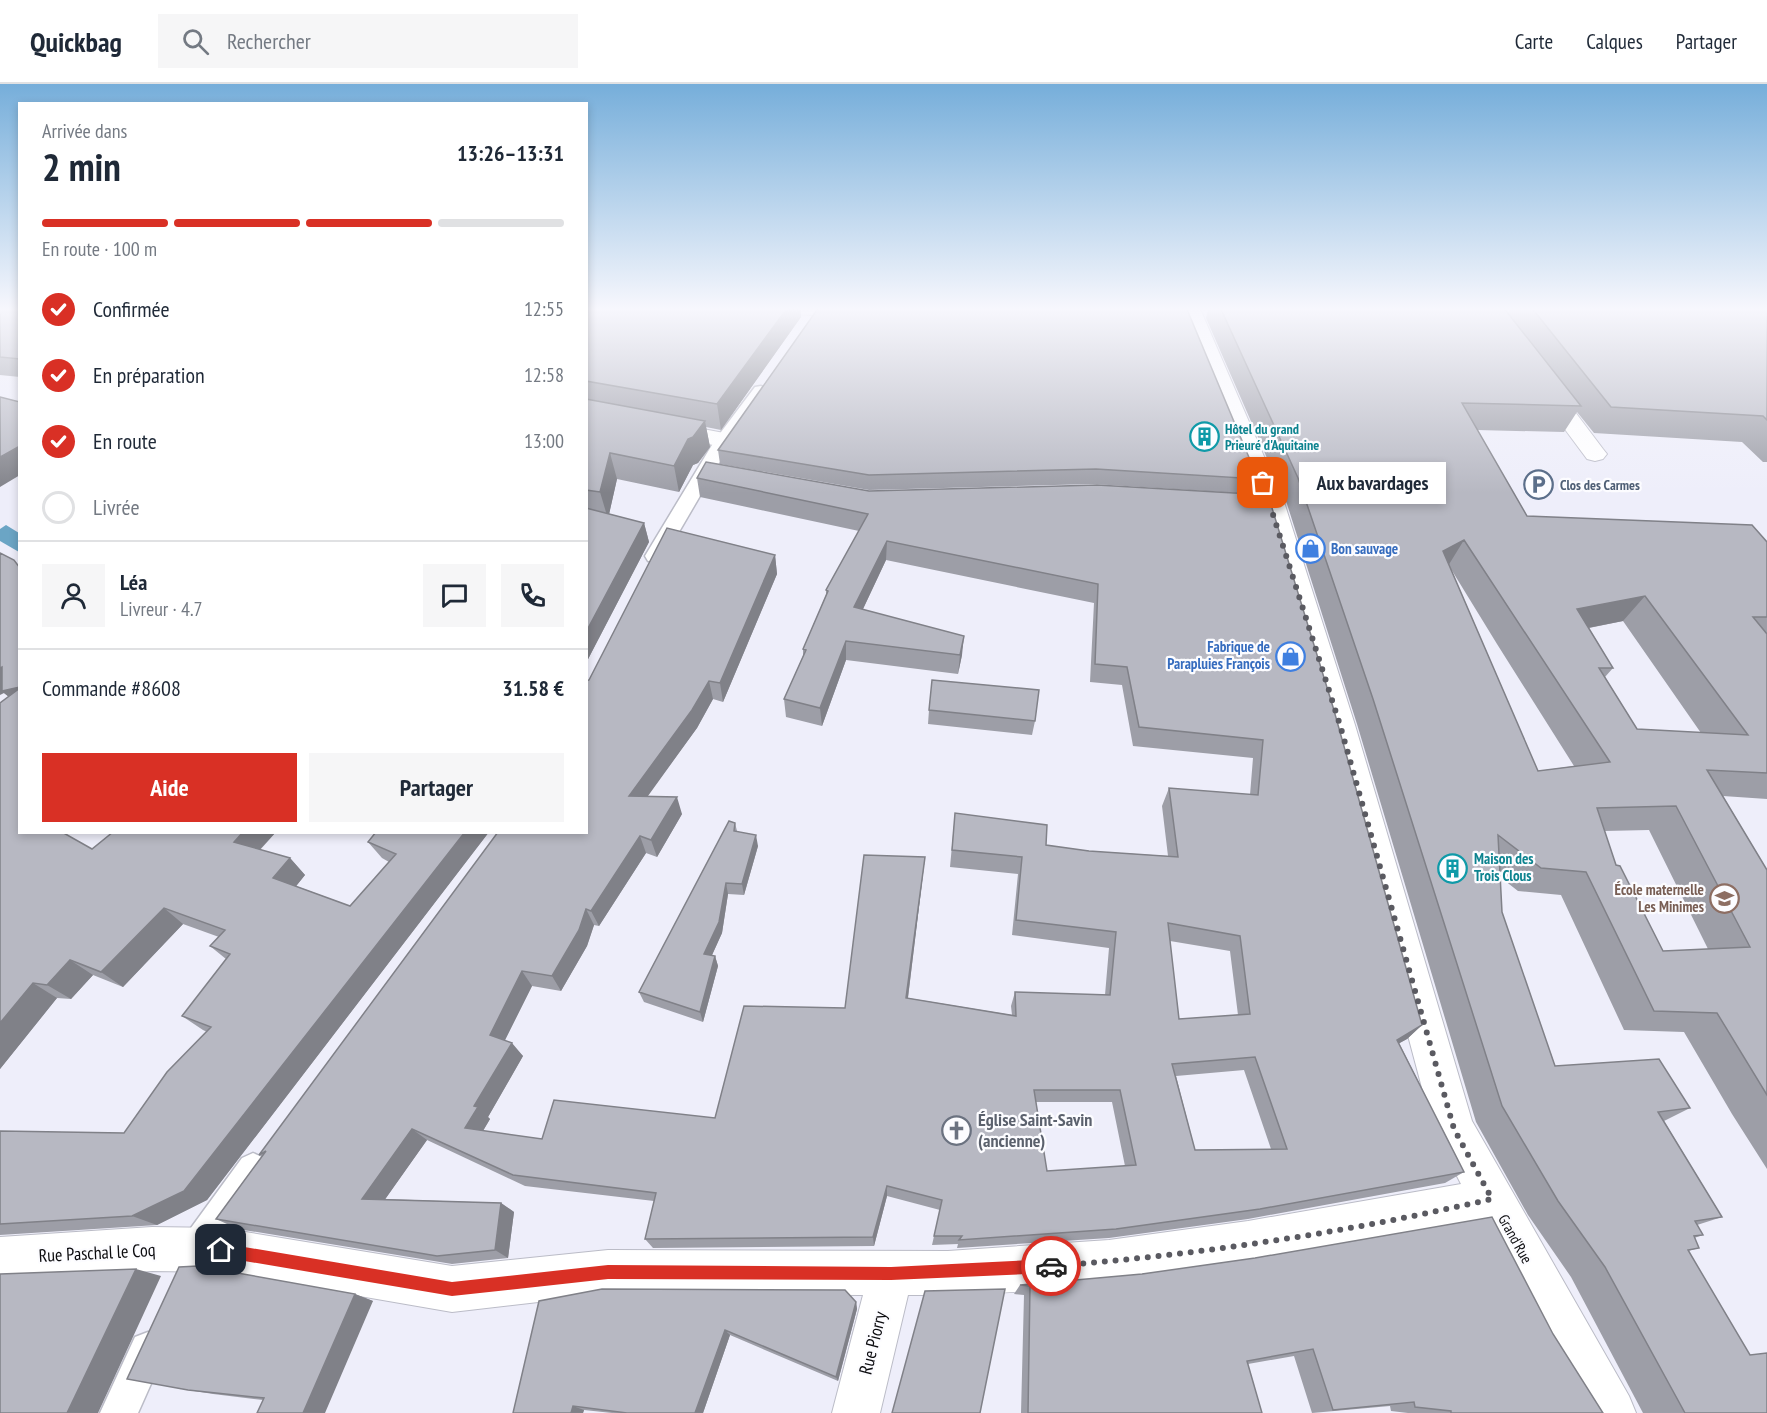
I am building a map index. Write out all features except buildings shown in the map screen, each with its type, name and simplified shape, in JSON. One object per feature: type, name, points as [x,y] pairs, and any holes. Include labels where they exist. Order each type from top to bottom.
[{"type":"street","name":"Grand'Rue","points":[[1213,369],[1340,725],[1454,1129],[1611,1413]]},
{"type":"street","points":[[1534,374],[1595,454]]},
{"type":"street","points":[[647,571],[704,471],[724,440],[770,379]]},
{"type":"street","points":[[588,414],[724,440]]},
{"type":"street","points":[[704,471],[735,476]]},
{"type":"street","points":[[187,1265],[268,1150]]},
{"type":"street","name":"Rue Paschal le Coq","points":[[0,1258],[152,1249],[187,1265],[221,1250],[452,1289],[608,1272],[948,1273],[1109,1262],[1332,1231],[1492,1199]]},
{"type":"street","name":"Rue Piorry","points":[[856,1413],[891,1274]]},
{"type":"street","points":[[119,1413],[161,1321]]},
{"type":"water","points":[[6,525],[18,532],[18,551],[0,541],[0,529]]},
{"type":"way so far","points":[[1051,1266],[1109,1262],[1332,1231],[1492,1199],[1454,1129],[1340,725],[1272,505],[1263,483]]},
{"type":"place","name":"Hôtel du grand Prieuré d'Aquitaine","points":[[1204,437]]},
{"type":"place","name":"Aux bavardages","points":[[1263,483]]},
{"type":"place","name":"Clos des Carmes","points":[[1539,485]]},
{"type":"place","name":"Bon sauvage","points":[[1310,549]]},
{"type":"place","name":"Fabrique de Parapluies François","points":[[1291,656]]},
{"type":"place","name":"Maison des Trois Clous","points":[[1453,868]]},
{"type":"place","name":"École maternelle Les Minimes","points":[[1725,899]]},
{"type":"place","name":"Église Saint-Savin (ancienne)","points":[[957,1130]]},
{"type":"route","points":[[221,1250],[452,1289],[608,1272],[891,1274],[948,1273],[1051,1266]]}]
